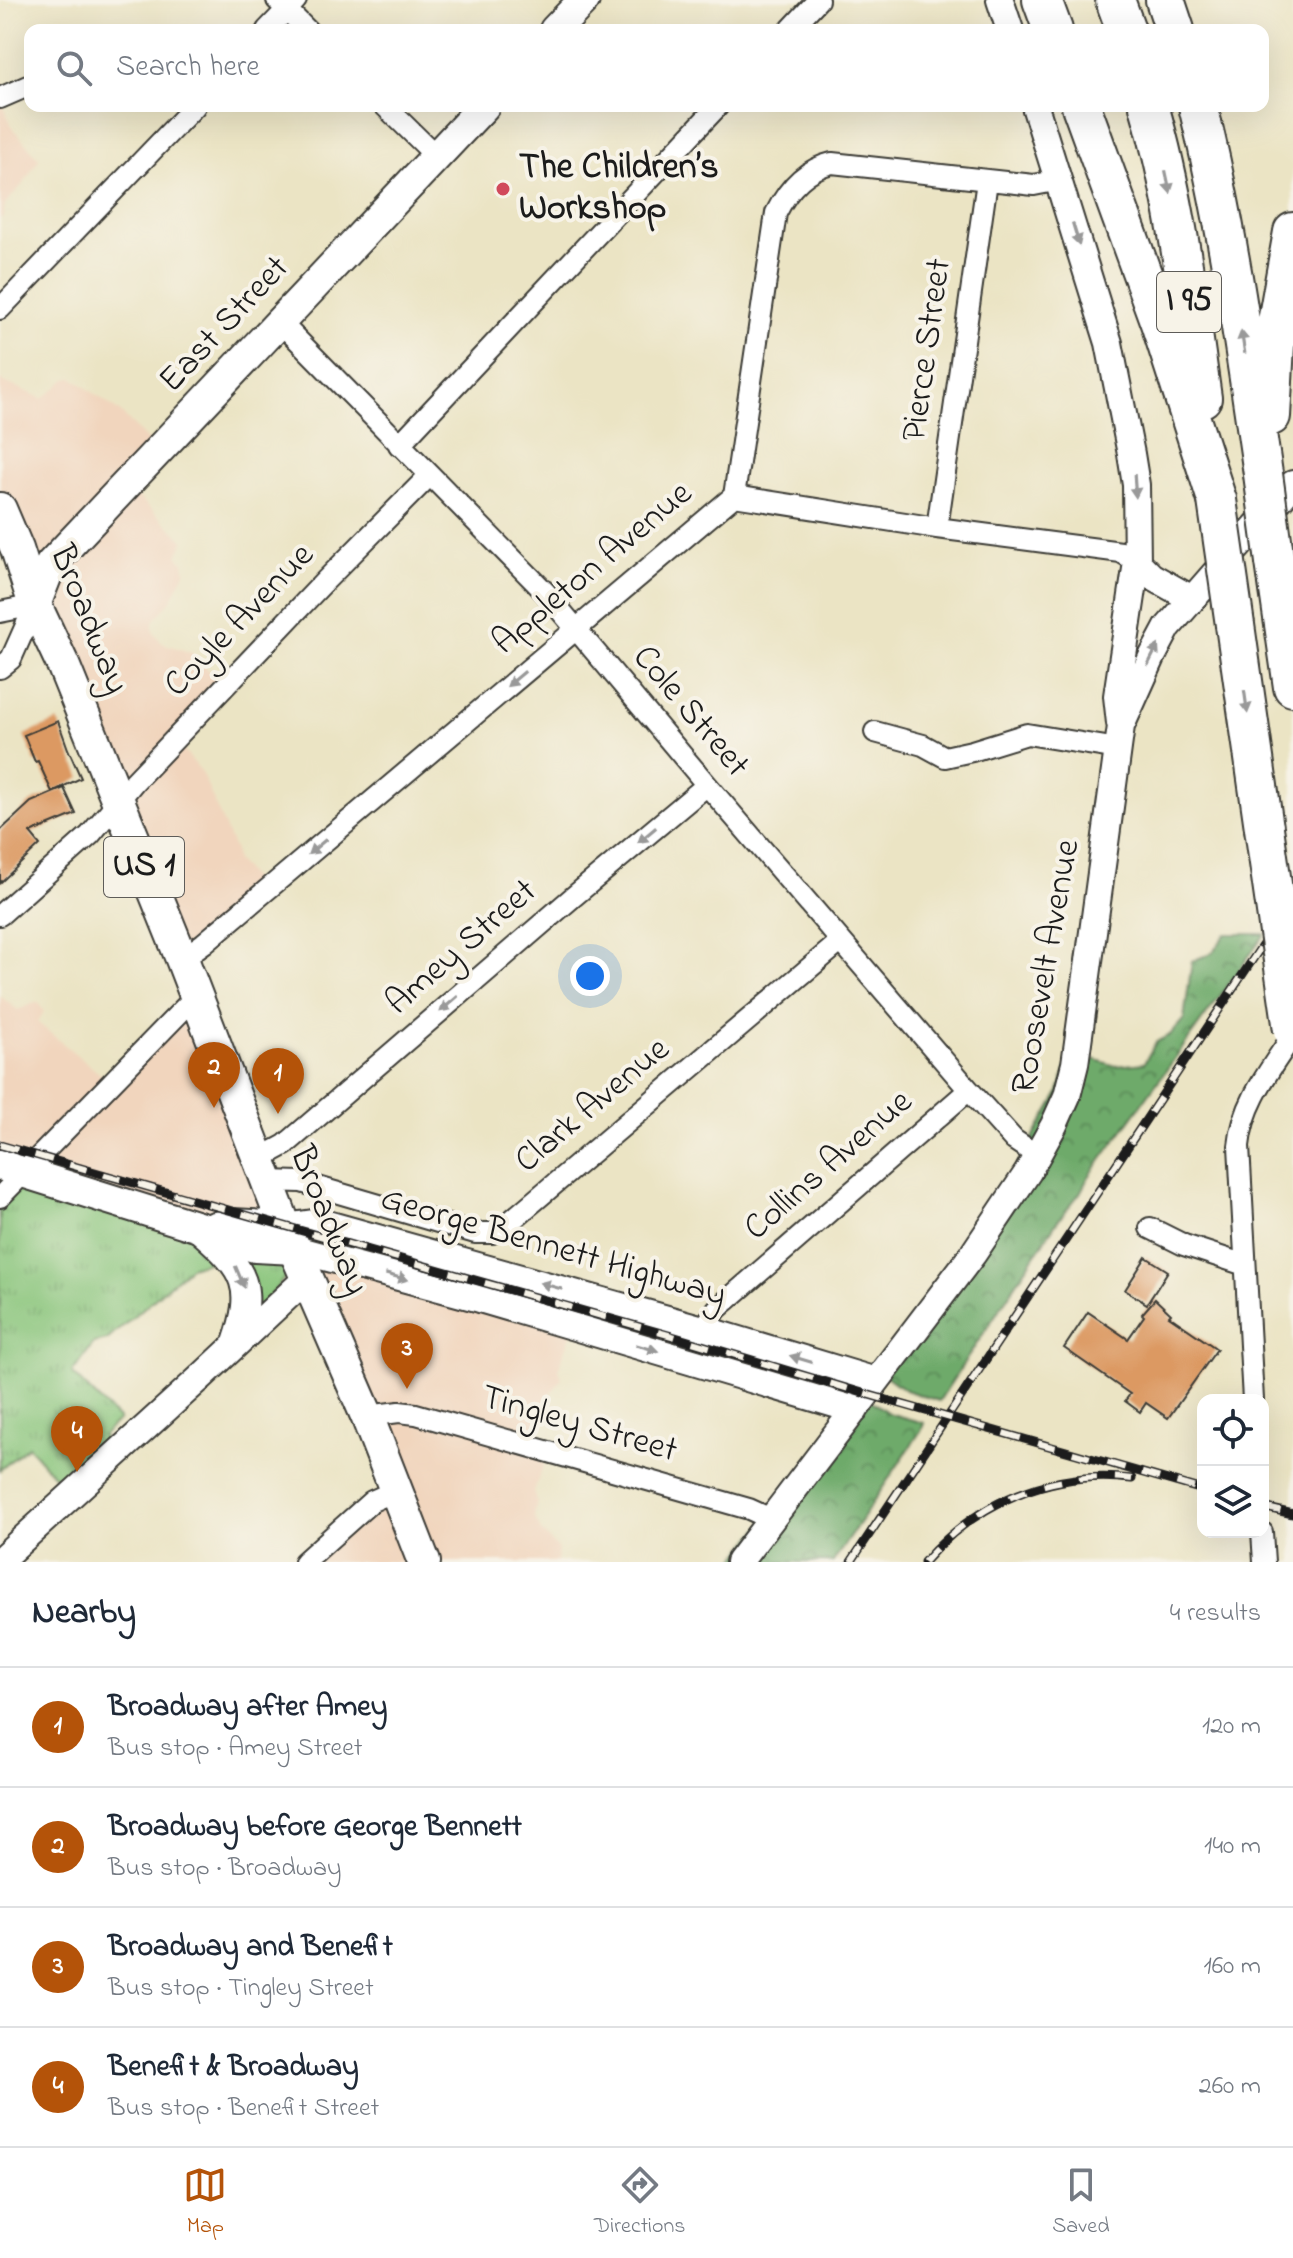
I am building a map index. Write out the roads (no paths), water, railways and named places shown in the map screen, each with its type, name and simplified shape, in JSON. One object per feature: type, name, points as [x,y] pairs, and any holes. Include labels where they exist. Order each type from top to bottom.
[{"type":"highway","points":[[1042,0],[1051,24]]},
{"type":"highway","points":[[1115,0],[1124,24]]},
{"type":"highway","points":[[1165,0],[1173,24]]},
{"type":"highway","points":[[1083,112],[1160,323],[1217,500]]},
{"type":"highway","name":"I 95","points":[[1151,112],[1176,223],[1293,1033]]},
{"type":"highway","name":"I 95","points":[[1199,112],[1278,479],[1275,562],[1293,687]]},
{"type":"highway","points":[[1278,479],[1272,373],[1276,328],[1293,232]]},
{"type":"main road","points":[[561,24],[584,0]]},
{"type":"main road","name":"East Street","points":[[35,605],[51,564],[478,112]]},
{"type":"main road","name":"Broadway","points":[[0,509],[35,605],[64,667],[296,1251],[367,1416],[424,1562]]},
{"type":"main road","name":"George Bennett Highway","points":[[12,1168],[199,1227],[233,1224],[296,1251]]},
{"type":"street","points":[[796,24],[818,0]]},
{"type":"street","points":[[1000,0],[1008,24]]},
{"type":"street","points":[[271,24],[286,3],[302,24]]},
{"type":"street","points":[[0,98],[24,88]]},
{"type":"street","points":[[0,309],[189,112]]},
{"type":"street","points":[[391,112],[436,156]]},
{"type":"street","points":[[399,445],[712,112]]},
{"type":"street","points":[[875,732],[923,745],[945,757],[1027,734],[1120,738],[1117,696],[1137,562],[1136,485],[1109,343],[1037,112]]},
{"type":"street","points":[[734,496],[776,213],[783,198],[798,182],[817,167],[832,163],[1034,185],[1060,180]]},
{"type":"street","name":"Pierce Street","points":[[937,528],[987,181]]},
{"type":"street","name":"Cole Street","points":[[280,322],[545,592],[969,1090],[1014,1140],[1038,1156]]},
{"type":"street","name":"Coyle Avenue","points":[[0,915],[90,835],[117,801],[429,476]]},
{"type":"street","name":"Roosevelt Avenue","points":[[739,1562],[973,1254],[1038,1156],[1061,1111],[1075,1064],[1120,738],[1152,657],[1168,627],[1192,599],[1278,479]]},
{"type":"street","name":"Appleton Avenue","points":[[182,959],[734,496],[937,528],[1121,552],[1137,562]]},
{"type":"street","points":[[1137,562],[1151,576],[1192,599]]},
{"type":"street","points":[[0,612],[35,605]]},
{"type":"street","points":[[0,668],[11,659],[35,605]]},
{"type":"street","name":"Amey Street","points":[[264,1170],[285,1145],[707,785]]},
{"type":"street","name":"Clark Avenue","points":[[264,1170],[475,1233],[492,1233],[506,1225],[840,942]]},
{"type":"street","points":[[0,1197],[12,1168],[196,996]]},
{"type":"street","points":[[1253,1394],[1238,1159],[1240,1134],[1255,1094],[1293,1033]]},
{"type":"street","name":"Collins Avenue","points":[[703,1329],[717,1309],[969,1090]]},
{"type":"street","name":"George Bennett Highway","points":[[855,1410],[480,1299],[296,1251],[320,1222],[703,1329],[876,1381]]},
{"type":"street","points":[[199,1227],[237,1268],[245,1287],[247,1302],[235,1346]]},
{"type":"street","points":[[1150,1228],[1184,1245],[1245,1265]]},
{"type":"street","points":[[0,1560],[235,1346],[296,1251]]},
{"type":"street","name":"Tingley Street","points":[[367,1416],[399,1412],[416,1414],[749,1509],[771,1519]]},
{"type":"street","points":[[304,1562],[372,1501],[395,1491]]},
{"type":"street","points":[[1262,1538],[1264,1562]]},
{"type":"railway","points":[[851,1562],[1293,899]]},
{"type":"railway","points":[[0,1145],[1197,1488]]},
{"type":"railway","points":[[924,1562],[967,1522],[1018,1494],[1073,1479],[1132,1479]]},
{"type":"railway","points":[[1269,1508],[1293,1514]]},
{"type":"place","name":"The Children’s Workshop","points":[[503,189]]},
{"type":"place","name":"Broadway before George Bennett","points":[[214,1108]]},
{"type":"place","name":"Broadway after Amey","points":[[278,1114]]},
{"type":"place","name":"Broadway and Benefit","points":[[407,1389]]},
{"type":"place","name":"Benefit & Broadway","points":[[77,1472]]}]
